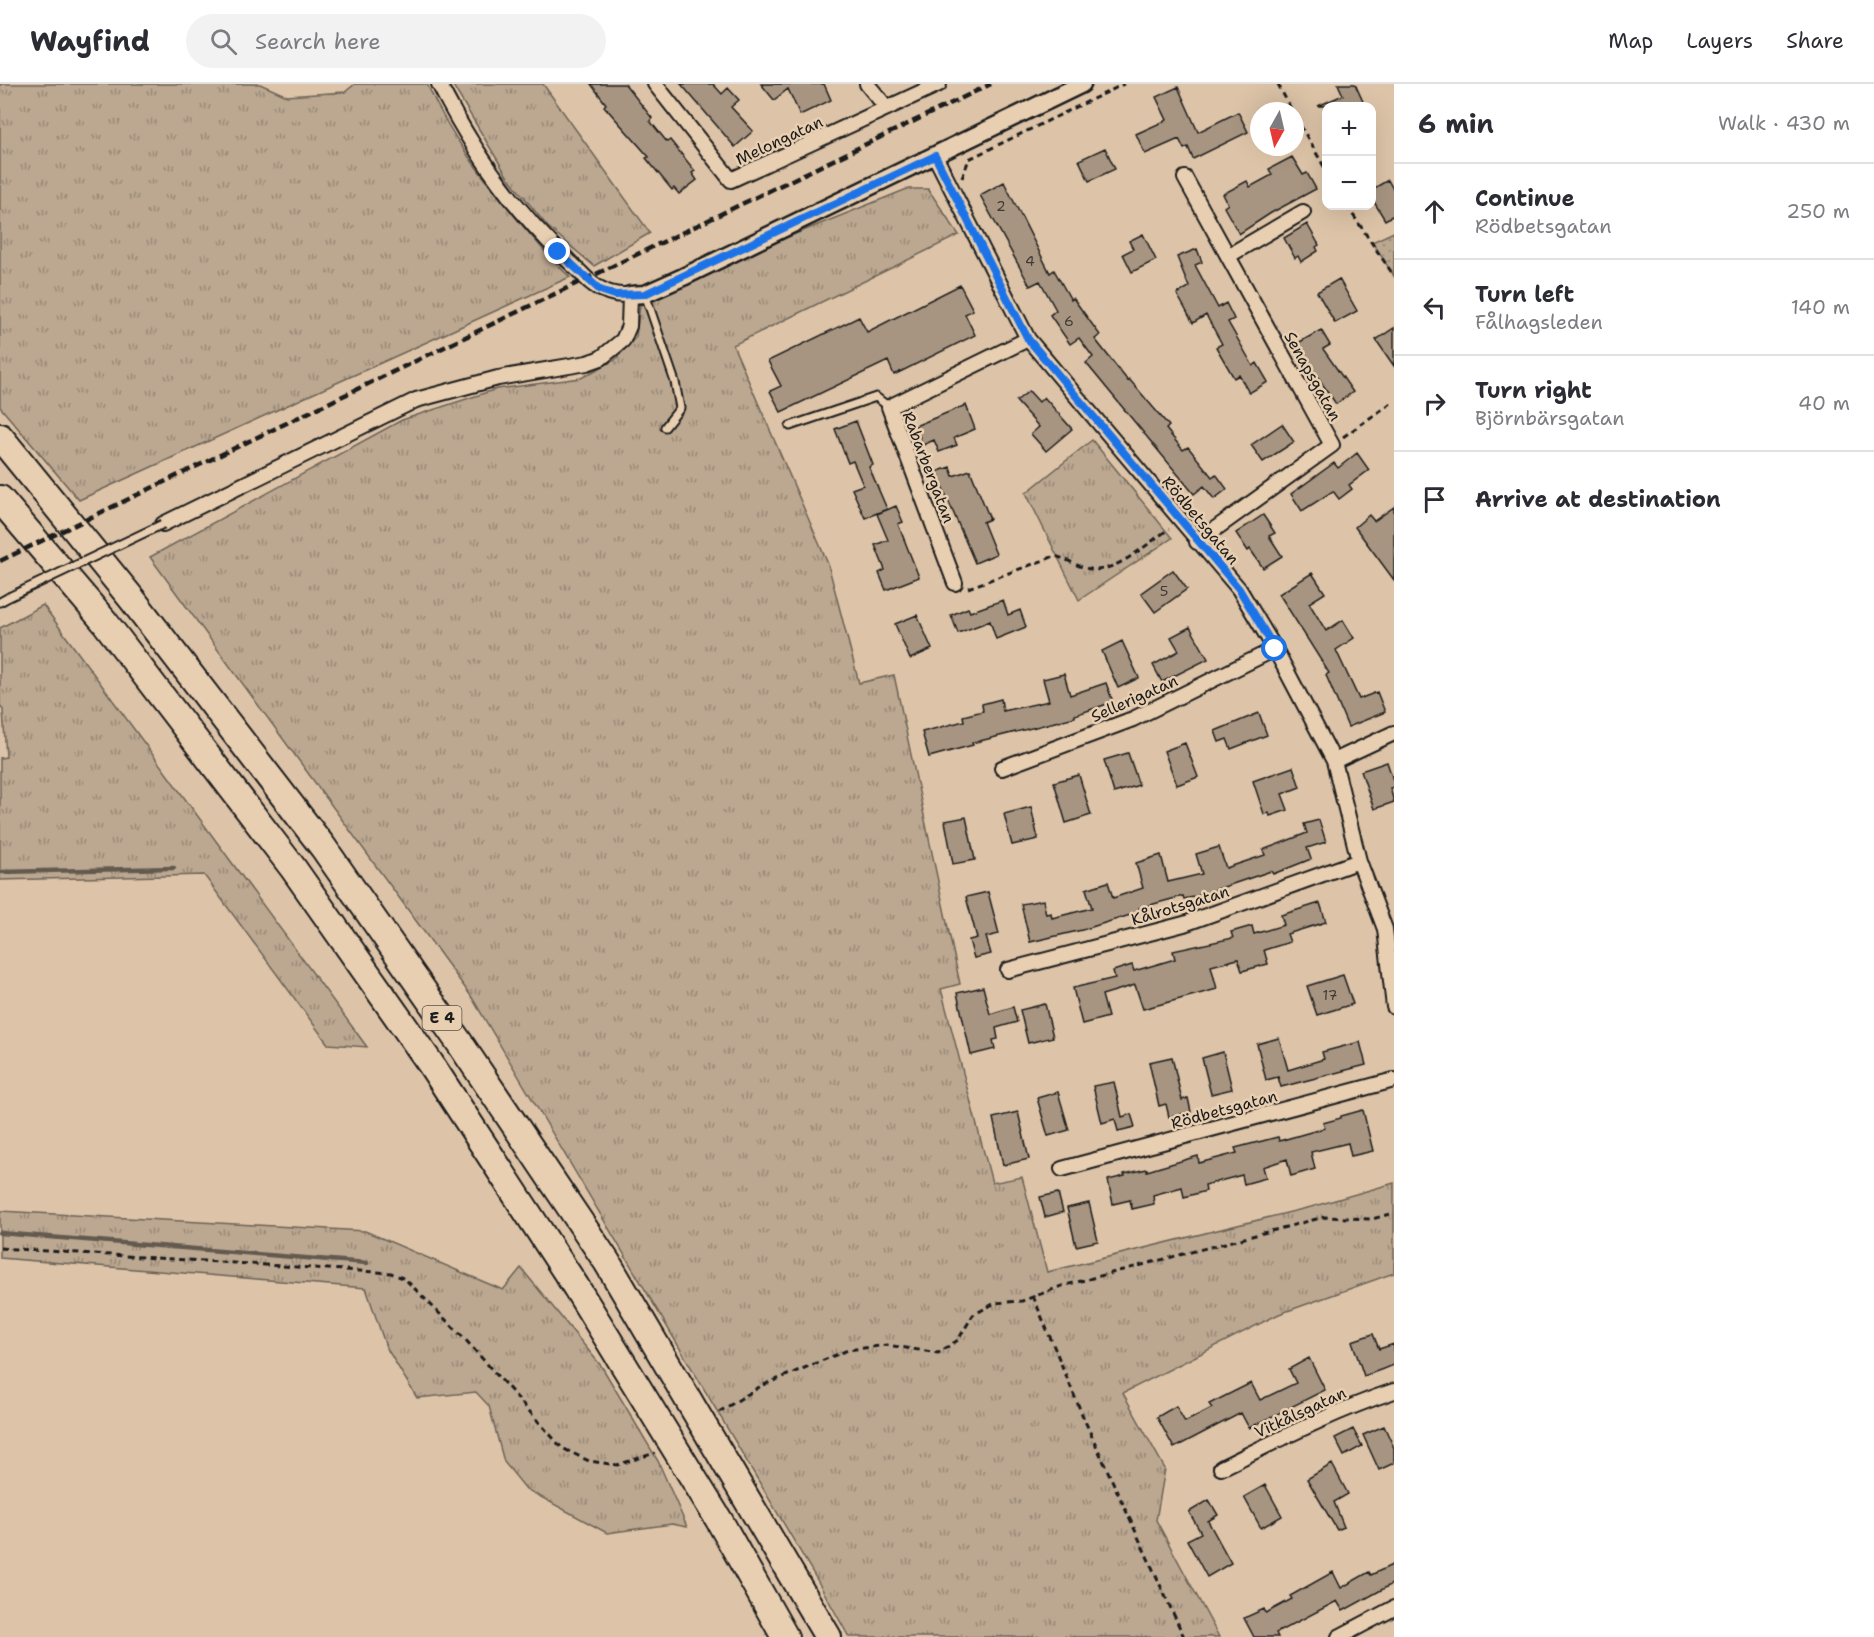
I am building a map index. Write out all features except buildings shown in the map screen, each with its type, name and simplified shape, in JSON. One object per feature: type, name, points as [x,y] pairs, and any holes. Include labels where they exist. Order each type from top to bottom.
[{"type":"highway","name":"E 4","points":[[0,437],[132,599],[323,847],[459,1042],[607,1262],[828,1637]]},
{"type":"highway","name":"E 4","points":[[0,500],[104,621],[293,868],[430,1063],[582,1297],[719,1520],[785,1637]]},
{"type":"street","points":[[439,84],[462,126],[494,176],[558,252],[600,290],[615,295],[638,295],[935,156],[1081,84]]},
{"type":"street","name":"Melongatan","points":[[655,84],[731,180],[939,84]]},
{"type":"street","points":[[867,84],[887,108]]},
{"type":"street","name":"Rödbetsgatan","points":[[935,156],[1028,339],[1239,589],[1275,649],[1334,760],[1359,861],[1390,929],[1394,1007]]},
{"type":"street","name":"Senapsgatan","points":[[1185,178],[1332,445],[1197,542]]},
{"type":"street","points":[[1228,256],[1303,212]]},
{"type":"street","points":[[163,524],[416,400],[498,378],[587,363],[601,358],[623,339],[638,295]]},
{"type":"street","name":"Rabarbergatan","points":[[955,583],[889,407],[1028,339]]},
{"type":"street","name":"Sellerigatan","points":[[1002,768],[1133,719],[1275,649]]},
{"type":"street","points":[[1334,760],[1394,733]]},
{"type":"street","name":"Kålrotsgatan","points":[[1008,970],[1184,924],[1359,861]]},
{"type":"street","name":"Rödbetsgatan","points":[[1062,1169],[1394,1080]]},
{"type":"street","name":"Vitkålsgatan","points":[[1221,1468],[1312,1424],[1366,1400],[1394,1391]]},
{"type":"street","points":[[1339,1637],[1394,1608]]},
{"type":"lane","points":[[638,295],[675,382],[680,408],[665,427]]},
{"type":"lane","points":[[790,426],[876,397],[889,407]]},
{"type":"lane","points":[[0,602],[163,524]]},
{"type":"path","points":[[956,197],[969,159],[1124,84]]},
{"type":"path","points":[[1278,84],[1287,102]]},
{"type":"path","points":[[1304,132],[1322,163]]},
{"type":"path","points":[[1350,210],[1394,276]]},
{"type":"path","points":[[1332,445],[1394,401]]},
{"type":"path","points":[[955,583],[966,589],[1054,556],[1068,559],[1088,569],[1102,571],[1117,564],[1180,521]]},
{"type":"path","points":[[717,1413],[761,1386],[848,1350],[887,1346],[938,1353],[958,1340],[973,1315],[995,1303],[1022,1301],[1062,1286],[1324,1217],[1371,1219],[1394,1213]]},
{"type":"path","points":[[0,1248],[391,1273],[405,1279],[463,1337],[562,1448],[589,1461],[617,1465],[655,1453]]},
{"type":"path","points":[[1033,1296],[1084,1419],[1184,1637]]},
{"type":"green space","points":[[0,84],[260,84],[287,96],[345,92],[355,84],[427,84],[456,138],[479,170],[536,241],[570,277],[79,500],[0,407]]},
{"type":"green space","points":[[452,84],[543,84],[650,233],[594,266],[547,226],[507,176]]},
{"type":"green space","points":[[907,189],[928,189],[959,235],[733,345],[828,564],[859,683],[894,675],[960,984],[941,989],[992,1183],[1022,1177],[1047,1272],[1311,1207],[1394,1183],[1394,1273],[1279,1314],[1123,1393],[1165,1469],[1156,1520],[1219,1637],[849,1637],[471,996],[150,557],[402,420],[497,389],[581,378],[615,360],[636,337],[640,305],[788,237]]},
{"type":"green space","points":[[1394,232],[1394,276],[1372,242]]},
{"type":"green space","points":[[1092,440],[1172,538],[1079,600],[1026,493]]},
{"type":"green space","points":[[43,605],[367,1047],[328,1044],[204,875],[0,880],[0,758],[6,757],[3,710],[0,705],[0,628]]},
{"type":"green space","points":[[0,1211],[365,1231],[503,1290],[521,1268],[602,1367],[658,1461],[687,1527],[672,1524],[607,1533],[526,1489],[504,1462],[489,1406],[476,1392],[417,1398],[386,1347],[366,1288],[0,1258]]},
{"type":"waterway","points":[[0,872],[174,868]]},
{"type":"waterway","points":[[0,1233],[367,1263]]},
{"type":"railway","points":[[0,561],[991,84]]},
{"type":"route","points":[[558,252],[600,290],[615,295],[645,294],[935,156],[1028,339],[1239,589],[1275,649]]}]
